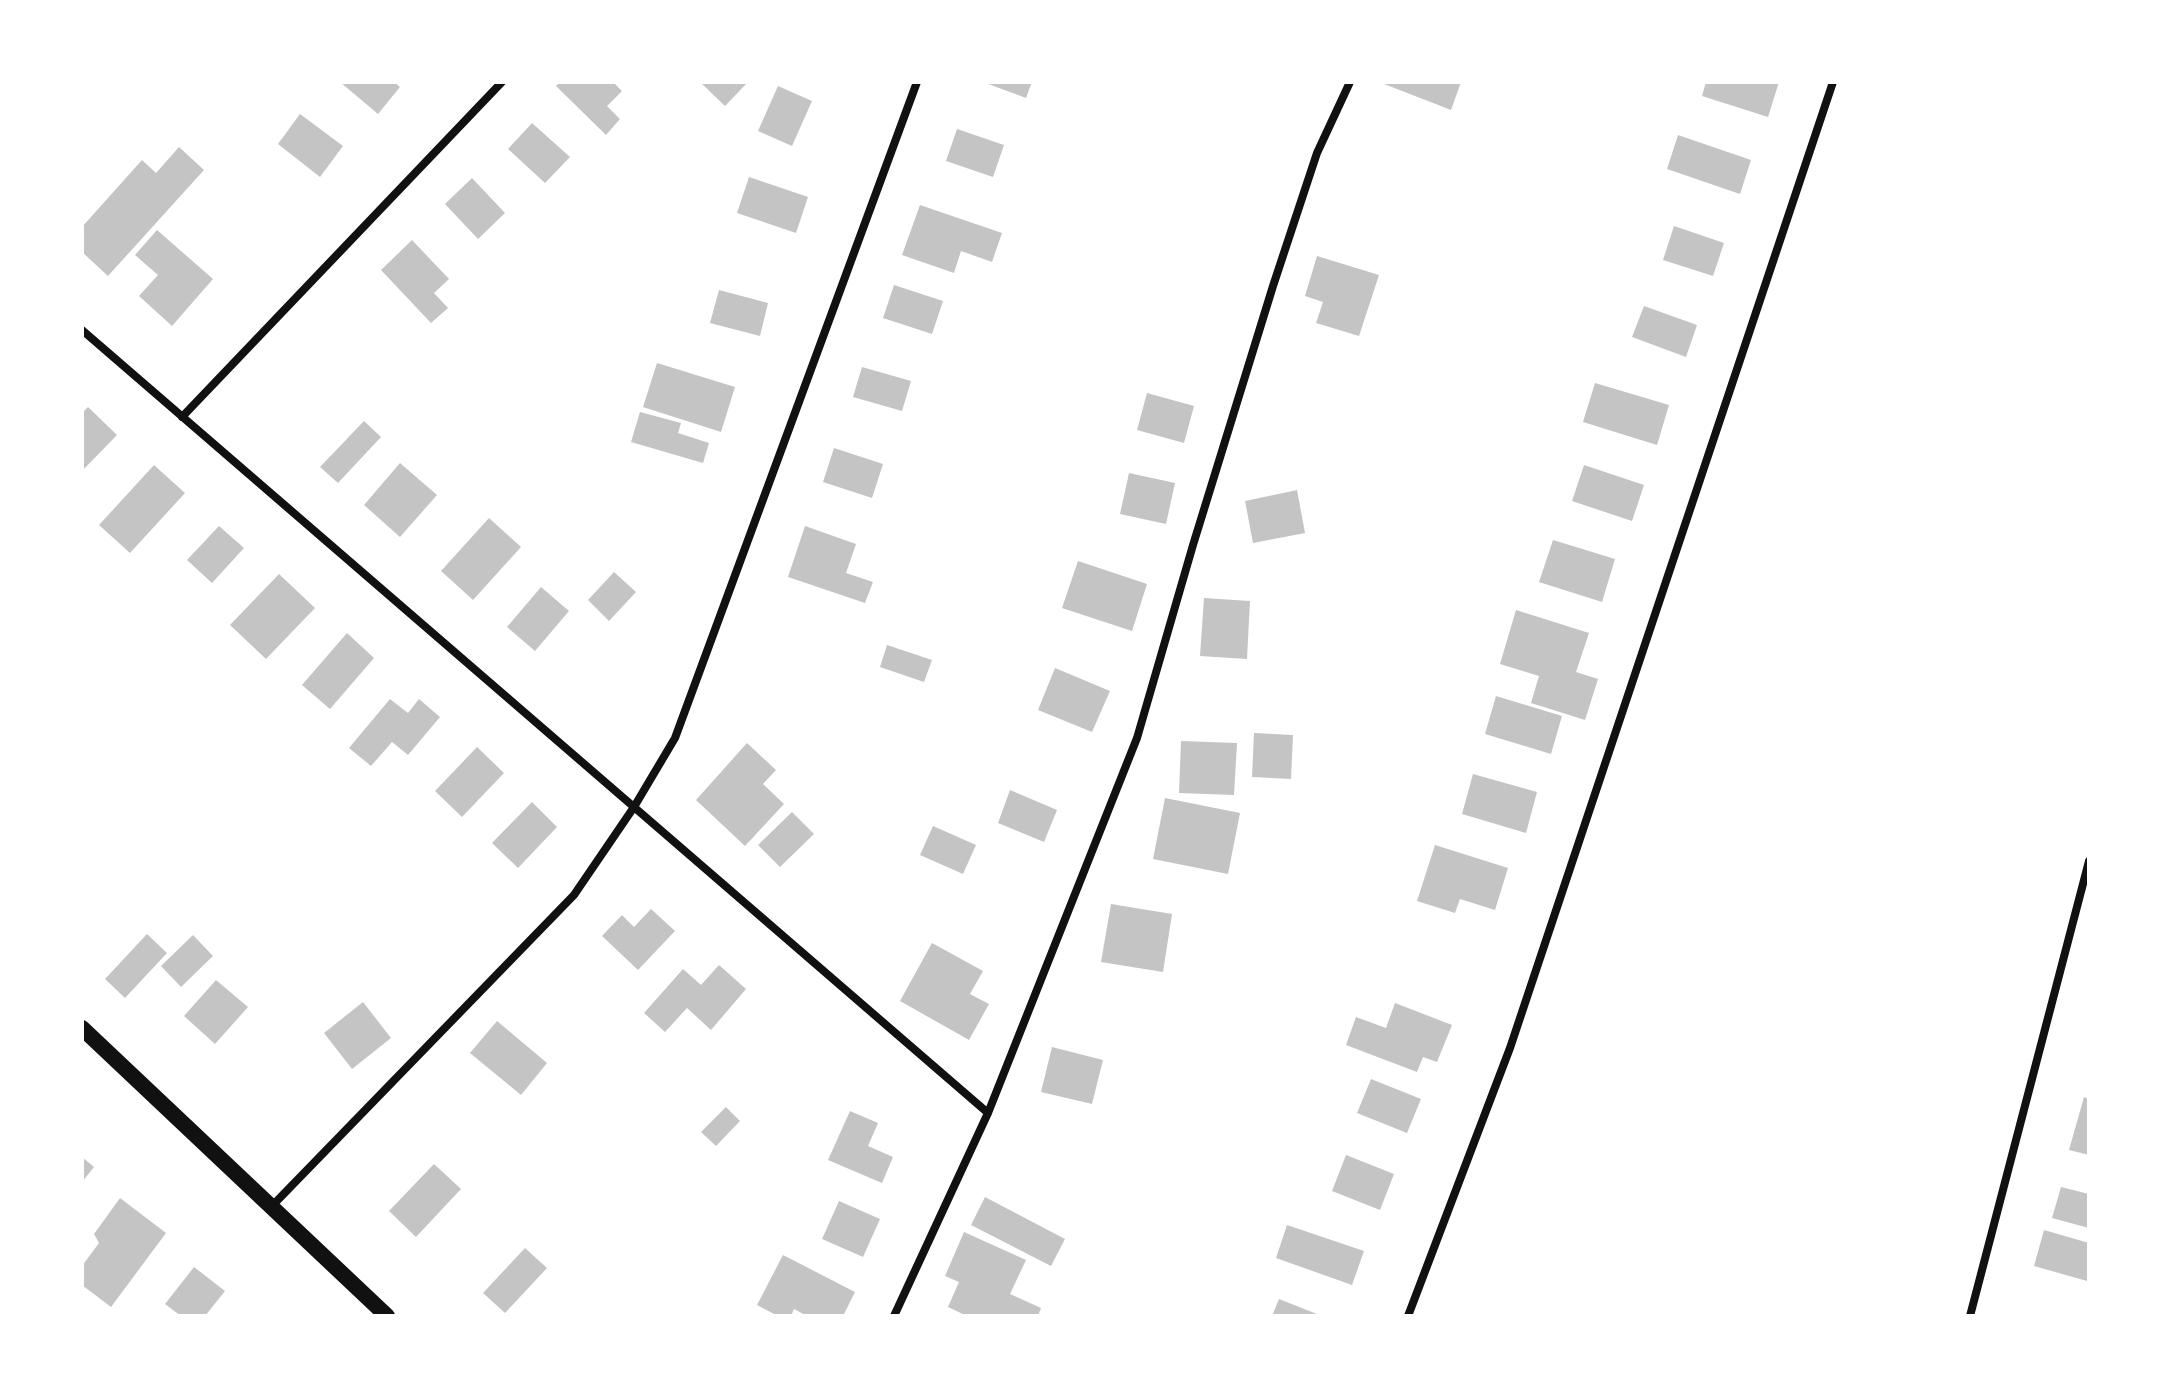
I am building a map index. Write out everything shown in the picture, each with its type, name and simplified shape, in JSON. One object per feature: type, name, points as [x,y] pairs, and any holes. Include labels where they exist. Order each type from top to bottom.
[{"type":"main road","points":[[82,1028],[387,1316]]},
{"type":"street","points":[[182,417],[502,82]]},
{"type":"street","points":[[271,1207],[574,895],[634,807],[675,738],[917,82]]},
{"type":"street","points":[[894,1316],[988,1113],[1137,738],[1273,286],[1317,153],[1350,82]]},
{"type":"street","points":[[1408,1316],[1510,1048],[1833,82]]},
{"type":"street","points":[[82,330],[988,1113]]},
{"type":"street","points":[[1972,1315],[2089,861]]},
{"type":"building","points":[[340,82],[394,82],[400,87],[378,114]]},
{"type":"building","points":[[560,82],[613,82],[622,91],[607,106],[620,119],[606,135],[556,86]]},
{"type":"building","points":[[700,82],[748,82],[725,106]]},
{"type":"building","points":[[983,82],[1032,82],[1026,98]]},
{"type":"building","points":[[1379,82],[1461,82],[1451,110]]},
{"type":"building","points":[[1706,82],[1779,82],[1768,117],[1702,96]]},
{"type":"building","points":[[778,86],[812,101],[792,146],[758,131]]},
{"type":"building","points":[[300,114],[343,146],[320,177],[278,144]]},
{"type":"building","points":[[532,123],[570,157],[545,183],[508,149]]},
{"type":"building","points":[[957,129],[1004,145],[993,177],[946,161]]},
{"type":"building","points":[[1678,135],[1751,160],[1740,194],[1667,169]]},
{"type":"building","points":[[179,147],[204,170],[108,276],[82,252],[82,227],[142,160],[156,173]]},
{"type":"building","points":[[749,177],[808,197],[796,233],[737,213]]},
{"type":"building","points":[[472,178],[505,213],[478,239],[445,204]]},
{"type":"building","points":[[920,205],[1002,233],[992,262],[961,251],[954,273],[902,255]]},
{"type":"building","points":[[1674,226],[1724,243],[1713,276],[1663,260]]},
{"type":"building","points":[[157,230],[213,279],[172,326],[139,296],[158,275],[135,255]]},
{"type":"building","points":[[412,240],[449,279],[434,293],[448,308],[431,323],[381,270]]},
{"type":"building","points":[[1317,256],[1379,275],[1359,336],[1316,323],[1323,302],[1305,296]]},
{"type":"building","points":[[894,285],[943,301],[932,334],[883,318]]},
{"type":"building","points":[[719,290],[768,303],[760,336],[710,323]]},
{"type":"building","points":[[1644,306],[1697,325],[1686,357],[1632,337]]},
{"type":"building","points":[[657,363],[735,387],[721,432],[643,407]]},
{"type":"building","points":[[862,367],[911,381],[902,411],[853,397]]},
{"type":"building","points":[[1595,383],[1669,405],[1657,445],[1583,422]]},
{"type":"building","points":[[1147,393],[1194,406],[1184,443],[1137,430]]},
{"type":"building","points":[[88,407],[117,435],[82,471],[82,413]]},
{"type":"building","points":[[640,412],[681,423],[678,433],[709,443],[703,463],[631,442]]},
{"type":"building","points":[[364,421],[381,437],[338,483],[320,467]]},
{"type":"building","points":[[834,448],[883,464],[872,498],[823,482]]},
{"type":"building","points":[[400,463],[437,495],[400,537],[364,505]]},
{"type":"building","points":[[154,465],[185,493],[130,553],[99,525]]},
{"type":"building","points":[[1584,465],[1644,485],[1632,521],[1572,501]]},
{"type":"building","points":[[1129,473],[1175,483],[1166,524],[1120,514]]},
{"type":"building","points":[[1297,490],[1305,533],[1253,543],[1245,501]]},
{"type":"building","points":[[489,518],[521,547],[473,600],[441,571]]},
{"type":"building","points":[[219,526],[244,548],[212,583],[187,560]]},
{"type":"building","points":[[805,526],[856,544],[846,573],[873,582],[865,603],[788,577]]},
{"type":"building","points":[[1553,540],[1615,559],[1602,602],[1539,582]]},
{"type":"building","points":[[1078,561],[1147,584],[1132,631],[1062,608]]},
{"type":"building","points":[[614,572],[636,592],[609,621],[588,600]]},
{"type":"building","points":[[279,574],[315,608],[266,659],[230,625]]},
{"type":"building","points":[[541,587],[569,611],[535,651],[507,627]]},
{"type":"building","points":[[1204,598],[1250,601],[1247,659],[1200,656]]},
{"type":"building","points":[[1516,610],[1589,633],[1576,672],[1598,679],[1585,720],[1531,703],[1539,676],[1500,664]]},
{"type":"building","points":[[347,633],[374,658],[330,709],[302,685]]},
{"type":"building","points":[[887,645],[932,660],[924,682],[880,667]]},
{"type":"building","points":[[1055,668],[1110,691],[1092,732],[1038,710]]},
{"type":"building","points":[[1496,696],[1562,716],[1551,754],[1485,734]]},
{"type":"building","points":[[390,699],[408,713],[419,699],[440,717],[408,755],[392,742],[371,766],[349,748]]},
{"type":"building","points":[[1254,733],[1293,735],[1291,779],[1252,777]]},
{"type":"building","points":[[1181,741],[1237,743],[1234,795],[1179,793]]},
{"type":"building","points":[[747,743],[776,770],[763,784],[784,804],[745,846],[696,800]]},
{"type":"building","points":[[477,747],[504,773],[462,817],[435,791]]},
{"type":"building","points":[[1473,774],[1537,792],[1526,833],[1462,814]]},
{"type":"building","points":[[1010,790],[1057,810],[1044,842],[998,823]]},
{"type":"building","points":[[1165,798],[1240,813],[1228,874],[1153,859]]},
{"type":"building","points":[[532,802],[557,827],[518,868],[492,843]]},
{"type":"building","points":[[792,812],[814,834],[780,867],[758,845]]},
{"type":"building","points":[[933,826],[976,845],[963,874],[920,855]]},
{"type":"building","points":[[1435,845],[1508,868],[1495,910],[1460,899],[1455,913],[1417,901]]},
{"type":"building","points":[[1111,904],[1172,914],[1163,972],[1101,962]]},
{"type":"building","points":[[651,909],[675,931],[638,970],[602,936],[622,915],[634,927]]},
{"type":"building","points":[[147,934],[167,953],[125,998],[105,979]]},
{"type":"building","points":[[193,935],[213,956],[181,987],[161,966]]},
{"type":"building","points":[[932,943],[983,971],[970,994],[989,1004],[969,1040],[900,1001]]},
{"type":"building","points":[[719,965],[746,989],[711,1030],[687,1008],[665,1032],[644,1013],[683,969],[701,985]]},
{"type":"building","points":[[216,980],[248,1007],[215,1044],[184,1016]]},
{"type":"building","points":[[363,1002],[391,1038],[352,1069],[324,1033]]},
{"type":"building","points":[[1395,1003],[1452,1025],[1437,1062],[1423,1057],[1417,1072],[1346,1045],[1356,1017],[1386,1028]]},
{"type":"building","points":[[497,1021],[547,1063],[521,1095],[470,1053]]},
{"type":"building","points":[[1052,1047],[1103,1060],[1092,1104],[1041,1092]]},
{"type":"building","points":[[1371,1079],[1421,1099],[1407,1133],[1357,1113]]},
{"type":"building","points":[[2084,1097],[2089,1099],[2089,1155],[2069,1150]]},
{"type":"building","points":[[726,1107],[740,1121],[716,1146],[701,1132]]},
{"type":"building","points":[[850,1111],[878,1123],[868,1146],[893,1157],[882,1183],[828,1160]]},
{"type":"building","points":[[1346,1155],[1394,1174],[1380,1210],[1332,1191]]},
{"type":"building","points":[[82,1157],[94,1167],[82,1182]]},
{"type":"building","points":[[434,1164],[461,1189],[416,1237],[389,1211]]},
{"type":"building","points":[[2061,1187],[2089,1194],[2089,1228],[2052,1218]]},
{"type":"building","points":[[985,1197],[1065,1239],[1051,1266],[971,1225]]},
{"type":"building","points":[[120,1198],[166,1233],[111,1307],[82,1285],[82,1266],[99,1243],[94,1234]]},
{"type":"building","points":[[839,1201],[880,1219],[863,1257],[822,1239]]},
{"type":"building","points":[[1287,1225],[1364,1251],[1352,1285],[1276,1258]]},
{"type":"building","points":[[2044,1230],[2089,1243],[2087,1281],[2034,1266]]},
{"type":"building","points":[[964,1232],[1026,1260],[1010,1294],[1041,1308],[1038,1316],[967,1316],[948,1307],[959,1282],[945,1276]]},
{"type":"building","points":[[525,1248],[547,1268],[505,1313],[483,1293]]},
{"type":"building","points":[[783,1255],[855,1292],[843,1316],[807,1316],[794,1309],[791,1316],[778,1316],[757,1305]]},
{"type":"building","points":[[194,1267],[225,1291],[205,1316],[181,1316],[165,1304]]},
{"type":"building","points":[[1279,1299],[1322,1316],[1272,1316]]}]
